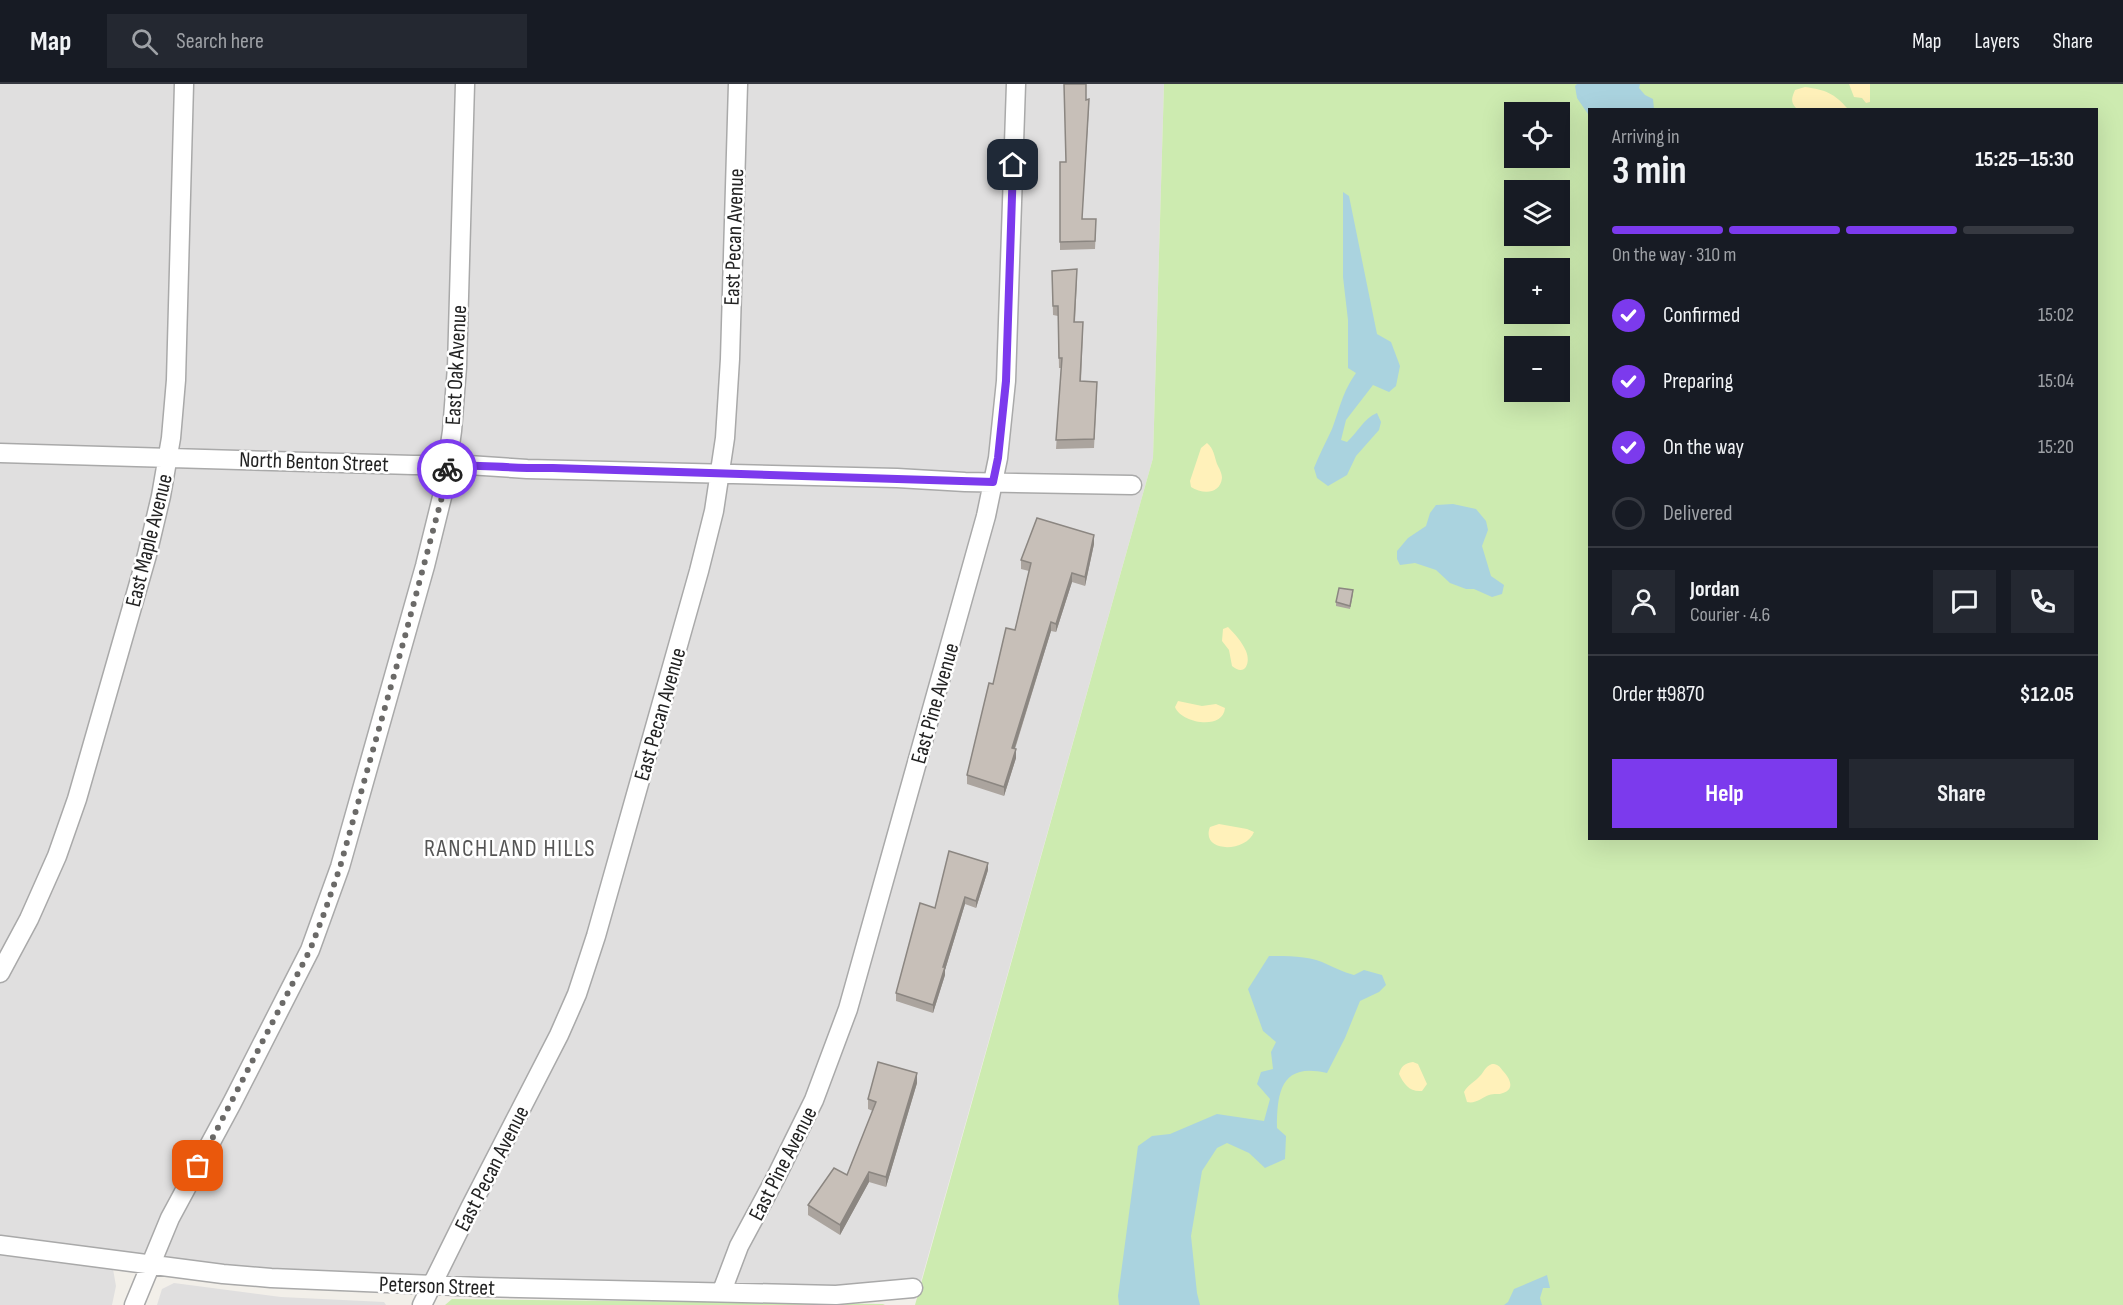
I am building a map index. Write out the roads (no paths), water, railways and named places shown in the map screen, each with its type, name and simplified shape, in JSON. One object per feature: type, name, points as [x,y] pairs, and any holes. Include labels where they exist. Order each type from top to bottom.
[{"type":"street","name":"East Maple Avenue","points":[[0,973],[30,919],[57,856],[77,799],[147,555],[161,496],[171,438],[176,380],[184,84]]},
{"type":"street","name":"East Oak Avenue","points":[[134,1305],[170,1218],[310,950],[340,867],[404,640],[443,493],[452,431],[457,367],[465,84]]},
{"type":"street","name":"East Pecan Avenue","points":[[422,1305],[559,1035],[583,977],[699,571],[714,511],[725,438],[730,359],[738,84]]},
{"type":"street","name":"East Pine Avenue","points":[[722,1291],[739,1246],[776,1179],[814,1100],[848,1009],[986,516],[998,458],[1006,381],[1016,84]]},
{"type":"street","name":"North Benton Street","points":[[0,453],[1132,485]]},
{"type":"street","name":"Peterson Street","points":[[0,1245],[271,1278],[433,1285],[836,1294],[913,1288]]},
{"type":"water","points":[[1577,84],[1640,84],[1639,88],[1645,95],[1653,99],[1654,108],[1588,108],[1588,114],[1577,98],[1575,86]]},
{"type":"water","points":[[1343,192],[1349,196],[1377,334],[1391,342],[1400,366],[1396,386],[1389,392],[1373,385],[1346,420],[1341,440],[1347,442],[1372,415],[1377,413],[1381,422],[1379,430],[1356,456],[1347,475],[1328,486],[1317,478],[1314,468],[1332,429],[1344,394],[1356,373],[1348,368],[1348,320],[1343,277]]},
{"type":"water","points":[[1453,504],[1476,509],[1486,521],[1488,530],[1482,546],[1491,576],[1504,585],[1502,594],[1492,597],[1474,589],[1466,589],[1450,583],[1436,570],[1415,563],[1400,565],[1397,551],[1408,538],[1426,526],[1430,513],[1436,505]]},
{"type":"water","points":[[1269,956],[1310,959],[1354,975],[1364,970],[1382,975],[1386,985],[1379,992],[1360,1001],[1327,1073],[1300,1072],[1291,1076],[1285,1083],[1278,1103],[1277,1128],[1286,1136],[1285,1159],[1265,1168],[1249,1153],[1227,1143],[1217,1148],[1202,1171],[1191,1236],[1200,1305],[1119,1305],[1118,1296],[1138,1146],[1152,1136],[1170,1134],[1217,1114],[1264,1121],[1270,1099],[1257,1084],[1261,1072],[1273,1069],[1271,1052],[1276,1042],[1263,1031],[1248,989]]},
{"type":"water","points":[[1547,1275],[1550,1288],[1543,1288],[1540,1298],[1542,1305],[1504,1305],[1508,1302],[1514,1289]]},
{"type":"district","name":"RANCHLAND HILLS","points":[[510,848]]}]
